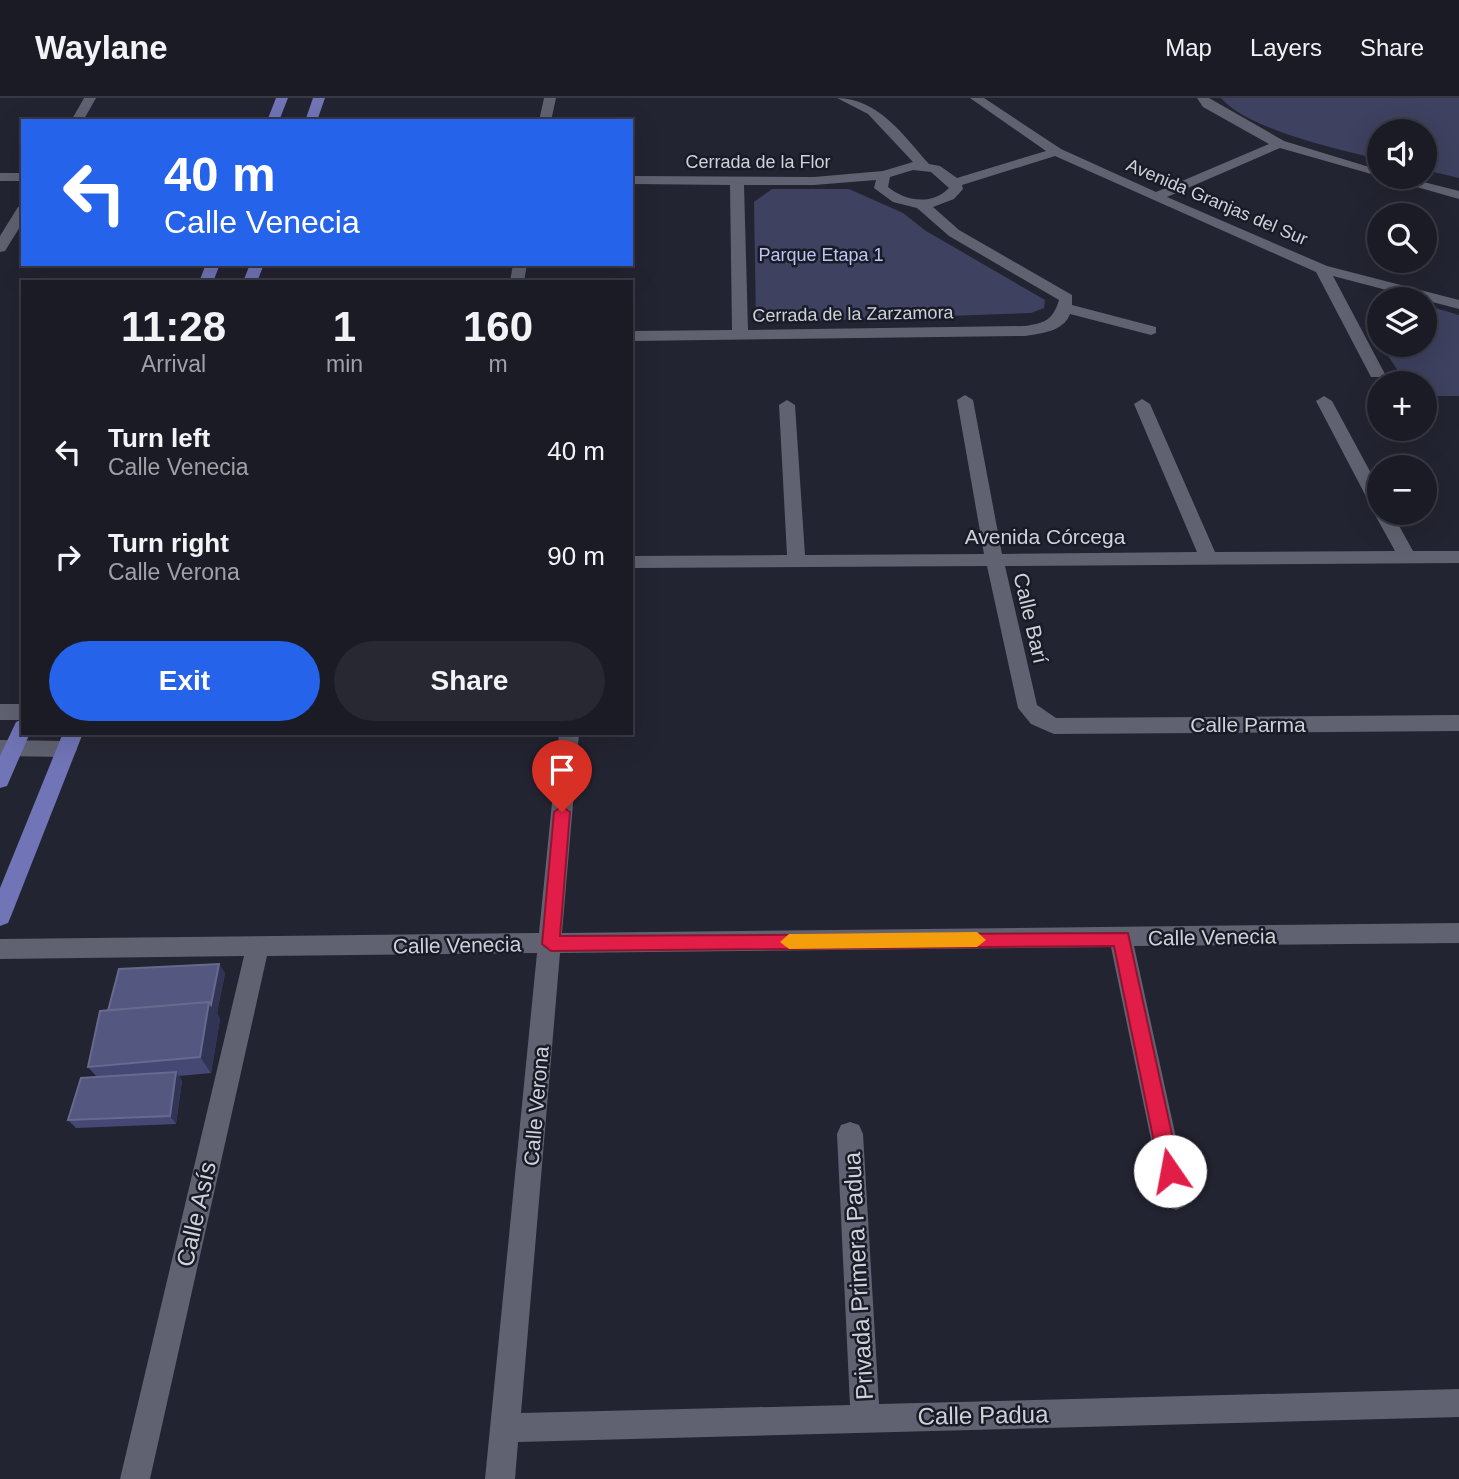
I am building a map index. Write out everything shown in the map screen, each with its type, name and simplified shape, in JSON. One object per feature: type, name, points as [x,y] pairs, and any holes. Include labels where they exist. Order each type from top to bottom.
[{"type":"main road","points":[[274,119],[282,98]]},
{"type":"main road","points":[[312,119],[319,98]]},
{"type":"main road","points":[[0,780],[7,748],[21,730]]},
{"type":"main road","points":[[0,916],[70,741]]},
{"type":"street","points":[[78,119],[90,98]]},
{"type":"street","points":[[545,119],[550,98]]},
{"type":"street","points":[[843,98],[872,111],[924,166],[944,172],[955,183],[956,189],[945,200],[921,204]]},
{"type":"street","name":"Avenida Granjas del Sur","points":[[976,98],[1056,152],[1155,197],[1322,268],[1459,305]]},
{"type":"street","points":[[1203,98],[1207,104],[1279,144],[1367,170]]},
{"type":"street","points":[[1155,197],[1279,144]]},
{"type":"street","points":[[955,183],[1056,152]]},
{"type":"street","name":"Cerrada de la Flor","points":[[633,180],[814,181],[884,175],[900,167],[924,166]]},
{"type":"street","points":[[884,175],[881,188],[887,194],[921,204],[954,233],[1067,298],[1065,308],[1151,330]]},
{"type":"street","points":[[0,177],[21,177]]},
{"type":"street","points":[[737,180],[740,334]]},
{"type":"street","points":[[1436,189],[1459,195]]},
{"type":"street","points":[[0,248],[21,214]]},
{"type":"street","points":[[1322,268],[1375,371]]},
{"type":"street","name":"Cerrada de la Zarzamora","points":[[633,336],[1025,331],[1048,327],[1061,318],[1065,308]]},
{"type":"street","name":"Calle Barí","points":[[965,400],[994,559],[1028,708],[1038,719]]},
{"type":"street","points":[[1324,401],[1367,482]]},
{"type":"street","points":[[1142,404],[1208,558]]},
{"type":"street","points":[[787,405],[796,561]]},
{"type":"street","points":[[1391,525],[1408,557]]},
{"type":"street","name":"Avenida Córcega","points":[[633,562],[1459,557]]},
{"type":"street","points":[[0,712],[21,712]]},
{"type":"street","name":"Calle Parma","points":[[1038,719],[1054,726],[1459,723]]},
{"type":"street","name":"Calle Verona","points":[[500,1479],[507,1428],[569,735]]},
{"type":"street","points":[[7,748],[70,741]]},
{"type":"street","name":"Calle Venecia","points":[[0,949],[1459,933]]},
{"type":"street","points":[[1121,938],[1176,1197]]},
{"type":"street","name":"Calle Asís","points":[[135,1479],[257,948]]},
{"type":"street","name":"Privada Primera Padua","points":[[850,1134],[865,1418]]},
{"type":"street","name":"Calle Padua","points":[[507,1428],[1459,1403]]},
{"type":"green space","points":[[1221,98],[1459,98],[1459,178],[1437,173],[1437,119],[1367,119],[1367,156],[1272,129],[1234,109]]},
{"type":"green space","name":"Parque Etapa 1","points":[[772,189],[849,189],[903,213],[926,231],[1045,300],[1044,308],[1031,313],[756,323],[754,202]]},
{"type":"green space","points":[[1437,309],[1459,315],[1459,396],[1437,396],[1437,371],[1398,371],[1389,357],[1437,357]]},
{"type":"building","points":[[219,964],[211,1005],[209,1002],[108,1011],[119,969]]},
{"type":"building","points":[[209,1002],[200,1057],[88,1067],[100,1011]]},
{"type":"building","points":[[176,1072],[170,1116],[68,1120],[81,1078]]},
{"type":"slow traffic","points":[[789,942],[977,940]]},
{"type":"route","points":[[562,812],[551,944],[1121,938],[1170,1171]]}]
